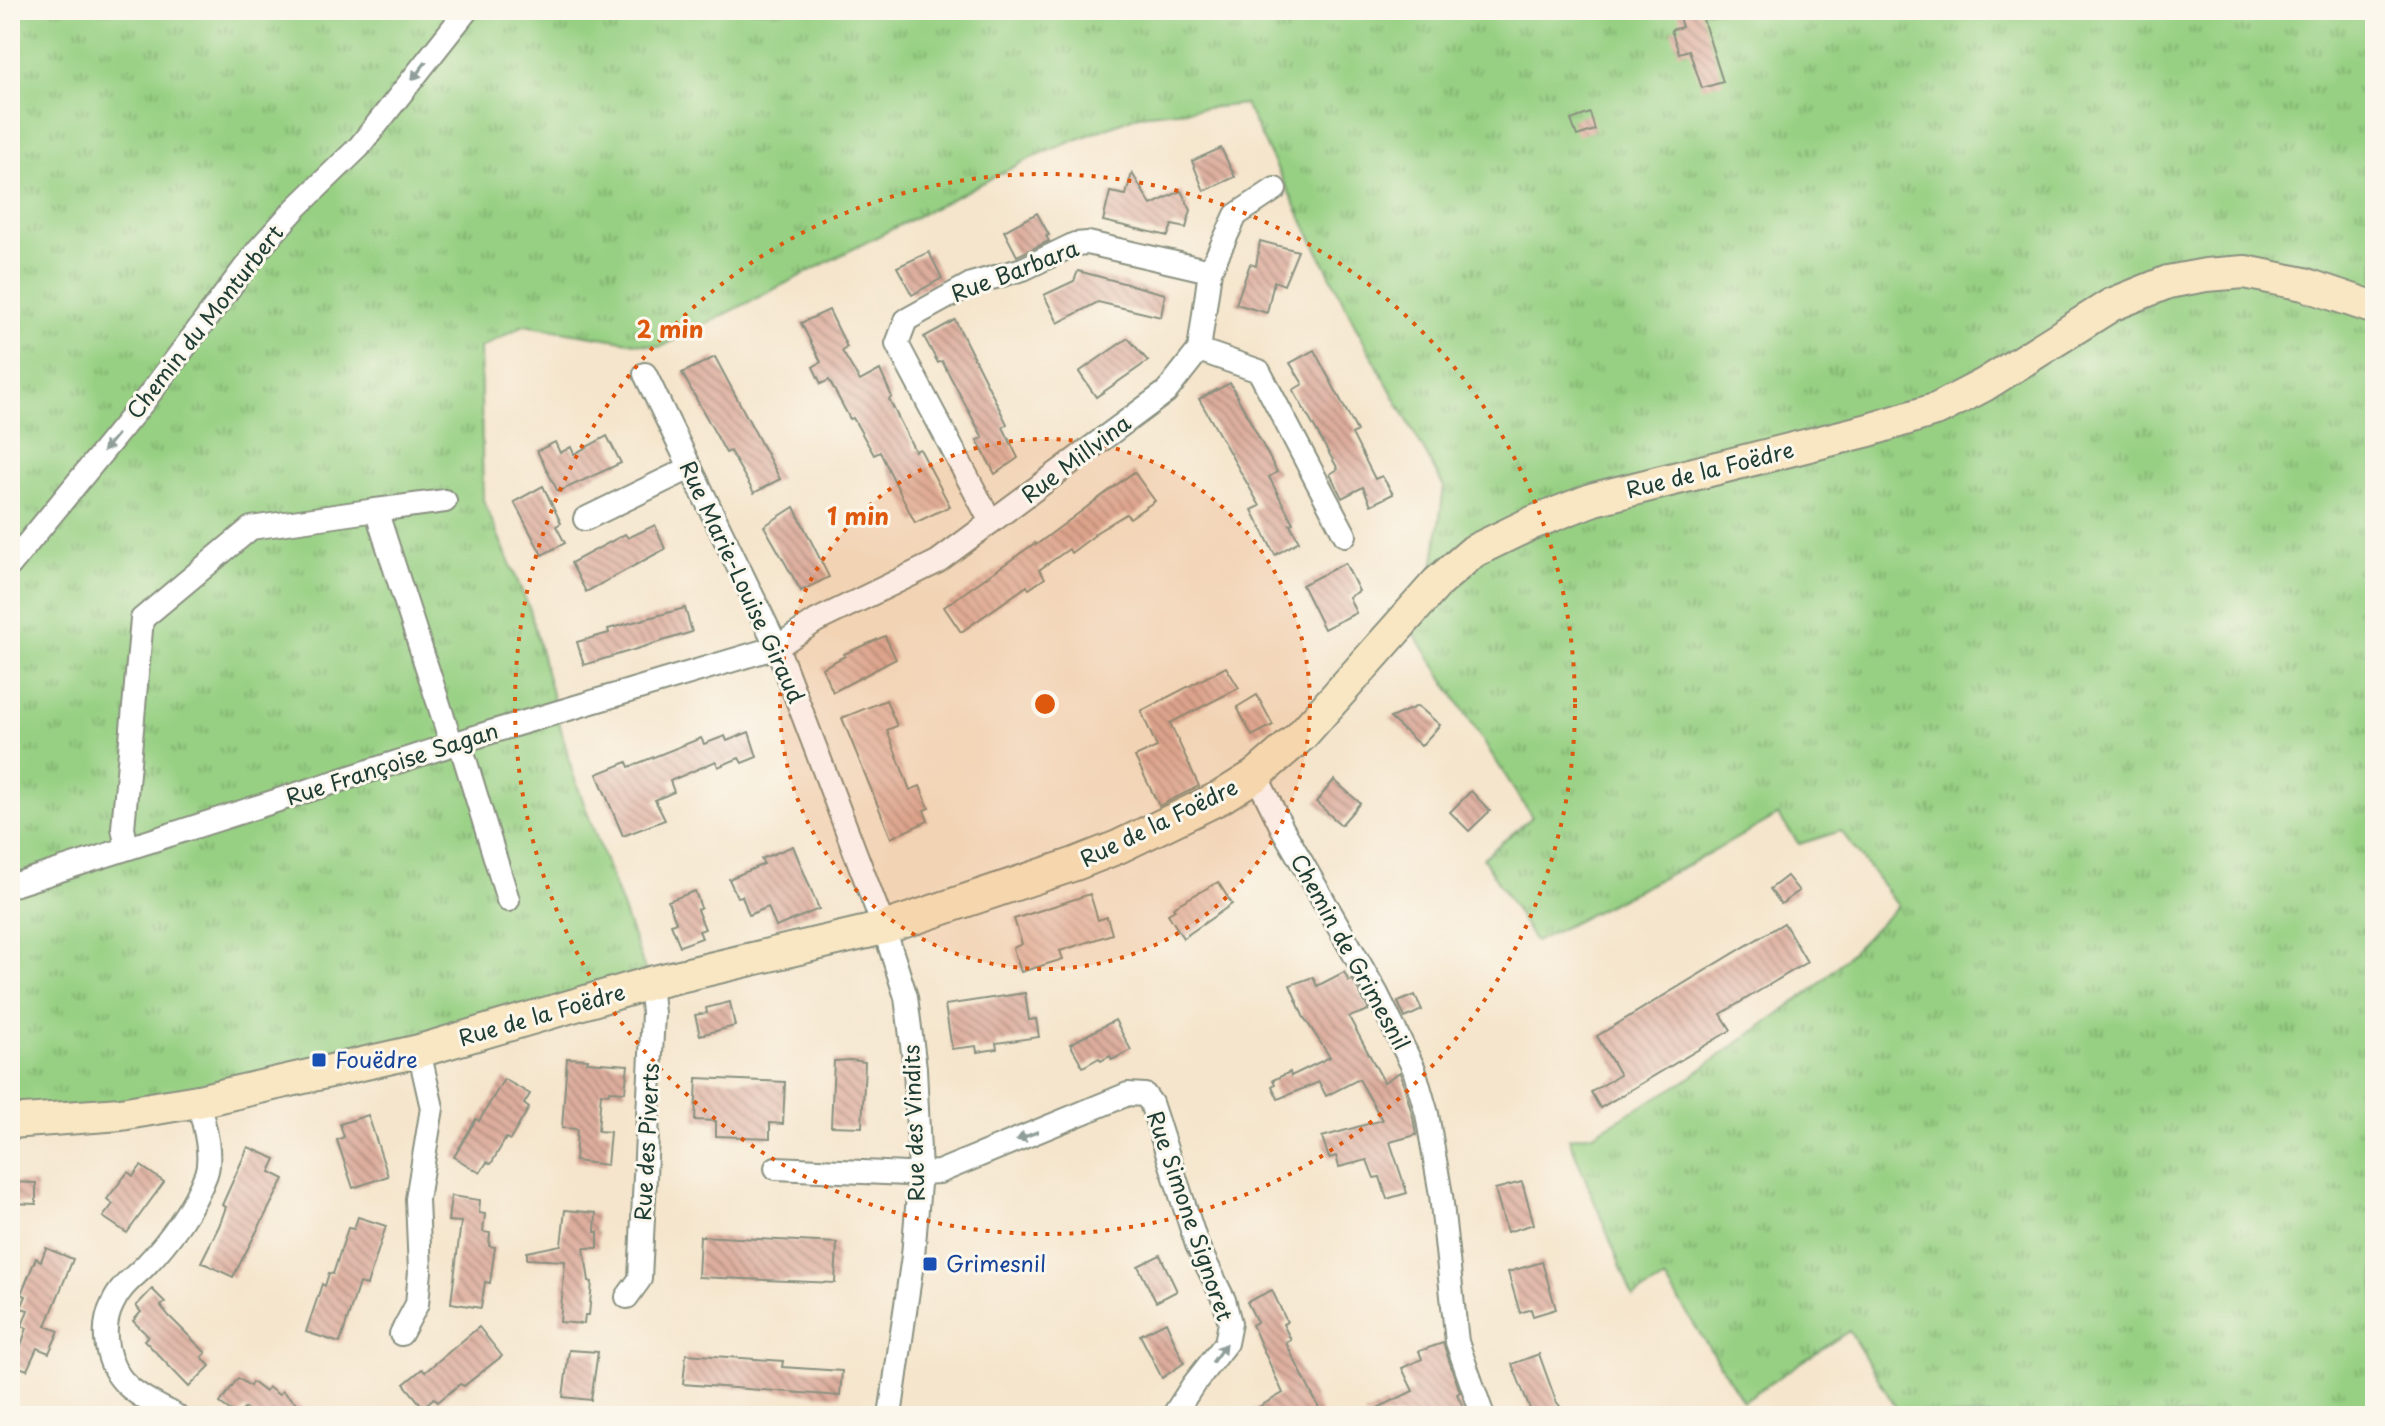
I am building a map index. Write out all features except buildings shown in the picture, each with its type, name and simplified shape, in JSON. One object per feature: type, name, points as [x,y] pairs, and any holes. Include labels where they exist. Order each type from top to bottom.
[{"type":"street","name":"Chemin du Monturbert","points":[[10,565],[145,400],[258,250],[359,147],[467,10]]},
{"type":"street","points":[[1275,189],[1236,215],[1210,271],[1199,350],[1259,371],[1345,535]]},
{"type":"street","name":"Rue Barbara","points":[[991,522],[897,344],[906,320],[971,284],[1023,269],[1075,244],[1088,243],[1210,271]]},
{"type":"street","name":"Rue de la Foëdre","points":[[10,1122],[121,1114],[198,1101],[419,1051],[650,983],[884,928],[1075,864],[1118,847],[1221,797],[1256,775],[1301,736],[1438,582],[1474,551],[1532,523],[1594,499],[1869,430],[1938,409],[1984,385],[2111,305],[2168,282],[2245,272],[2304,284],[2375,308]]},
{"type":"street","name":"Rue Millvina","points":[[777,647],[816,621],[937,562],[1166,392],[1199,350]]},
{"type":"street","name":"Rue Marie-Louise Giraud","points":[[645,374],[777,647],[884,928]]},
{"type":"street","points":[[585,519],[690,468]]},
{"type":"street","points":[[127,848],[123,828],[142,619],[251,528],[445,501]]},
{"type":"street","points":[[376,510],[508,900]]},
{"type":"street","name":"Rue Françoise Sagan","points":[[10,886],[456,744],[777,647]]},
{"type":"street","name":"Chemin de Grimesnil","points":[[1256,775],[1282,828],[1377,994],[1414,1069],[1427,1114],[1441,1195],[1457,1342],[1483,1416]]},
{"type":"street","name":"Rue des Vindits","points":[[884,928],[906,997],[915,1068],[920,1172],[913,1256],[890,1416]]},
{"type":"street","name":"Rue des Piverts","points":[[627,1297],[640,1279],[653,1013],[650,983]]},
{"type":"street","points":[[401,1334],[417,1304],[420,1271],[417,1199],[432,1108],[419,1051]]},
{"type":"street","name":"Rue Simone Signoret","points":[[920,1172],[939,1172],[1128,1094],[1145,1095],[1151,1103],[1197,1245],[1224,1300],[1230,1323],[1226,1343],[1173,1416]]},
{"type":"street","points":[[176,1416],[129,1388],[113,1369],[106,1335],[111,1305],[124,1285],[170,1235],[208,1171],[198,1101]]},
{"type":"street","points":[[776,1168],[920,1172]]},
{"type":"green space","points":[[10,10],[2375,10],[2375,1416],[1901,1416],[1849,1331],[1743,1401],[1665,1279],[1633,1297],[1569,1138],[1593,1134],[1685,1081],[1816,987],[1898,906],[1841,831],[1799,844],[1778,815],[1707,855],[1535,942],[1483,858],[1532,817],[1405,619],[1433,570],[1444,487],[1358,331],[1245,104],[1139,115],[1035,156],[661,347],[524,325],[480,348],[483,500],[530,610],[572,771],[650,983],[419,1051],[10,1122]]},
{"type":"place","name":"Fouëdre","points":[[319,1060]]},
{"type":"place","name":"Grimesnil","points":[[930,1264]]}]
